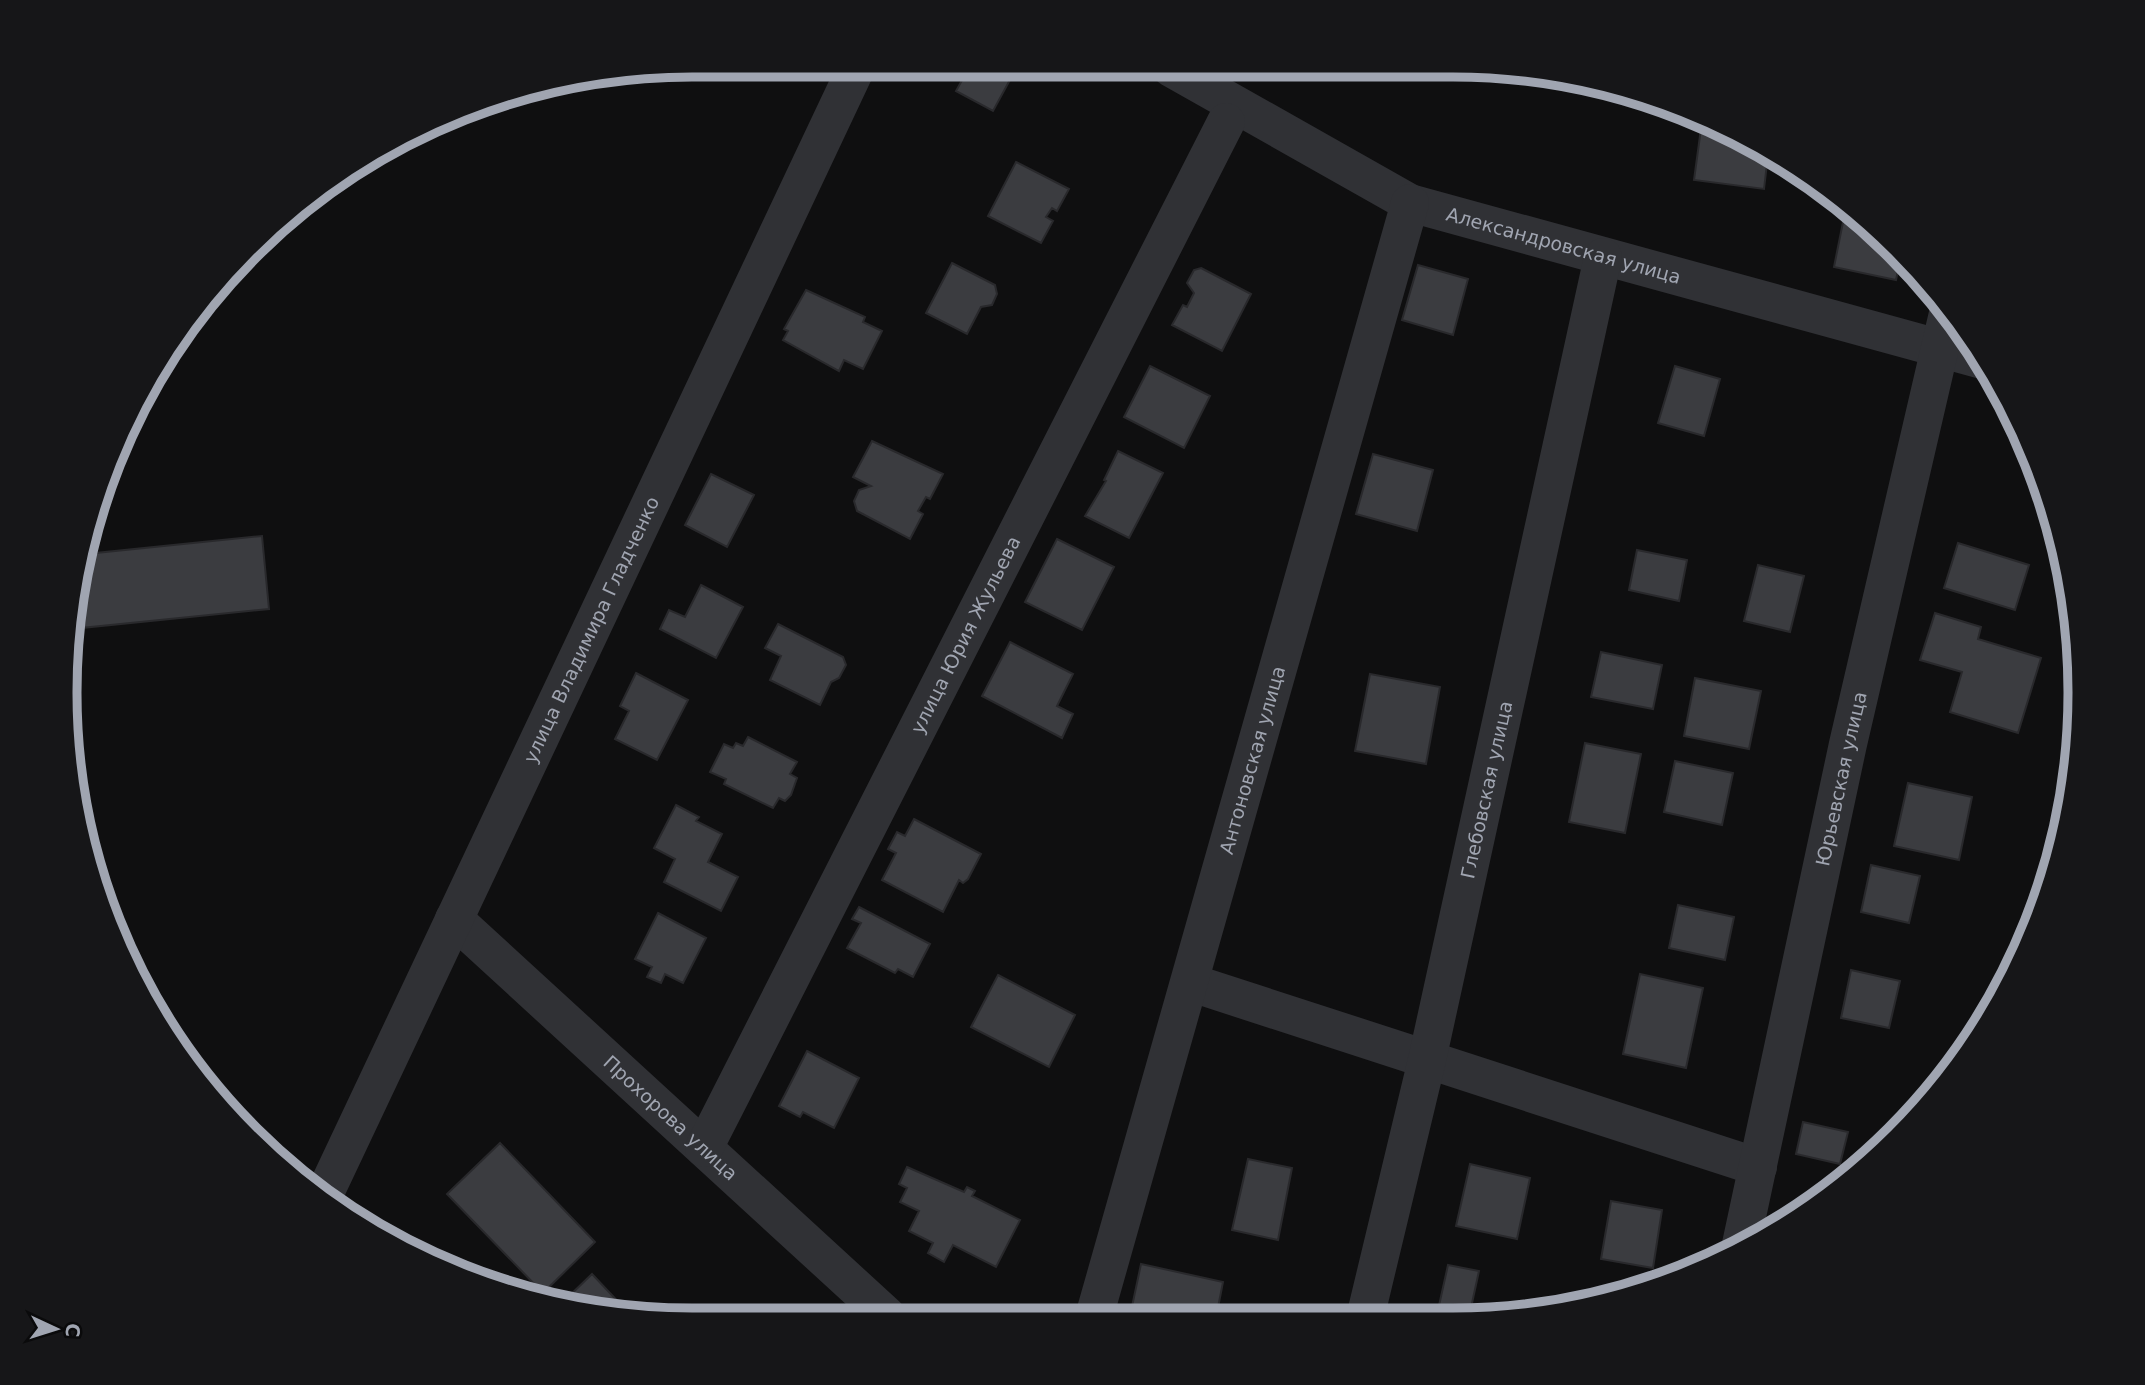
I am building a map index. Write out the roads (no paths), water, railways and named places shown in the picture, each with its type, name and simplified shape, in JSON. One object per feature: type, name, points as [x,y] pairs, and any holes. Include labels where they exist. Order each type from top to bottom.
[{"type":"street","name":"улица Владимира Гладченко","points":[[336,1194],[454,919],[852,77]]},
{"type":"street","name":"Александровская улица","points":[[1187,77],[1410,203],[1967,356]]},
{"type":"street","name":"улица Юрия Жульева","points":[[704,1148],[1226,122]]},
{"type":"street","name":"Антоновская улица","points":[[1097,1308],[1192,983],[1410,203]]},
{"type":"street","name":"Глебовская улица","points":[[1367,1308],[1427,1060],[1603,257]]},
{"type":"street","name":"Юрьевская улица","points":[[1743,1235],[1848,744],[1946,325]]},
{"type":"street","name":"Прохорова улица","points":[[454,919],[878,1308]]},
{"type":"street","points":[[1192,983],[1758,1167]]}]
